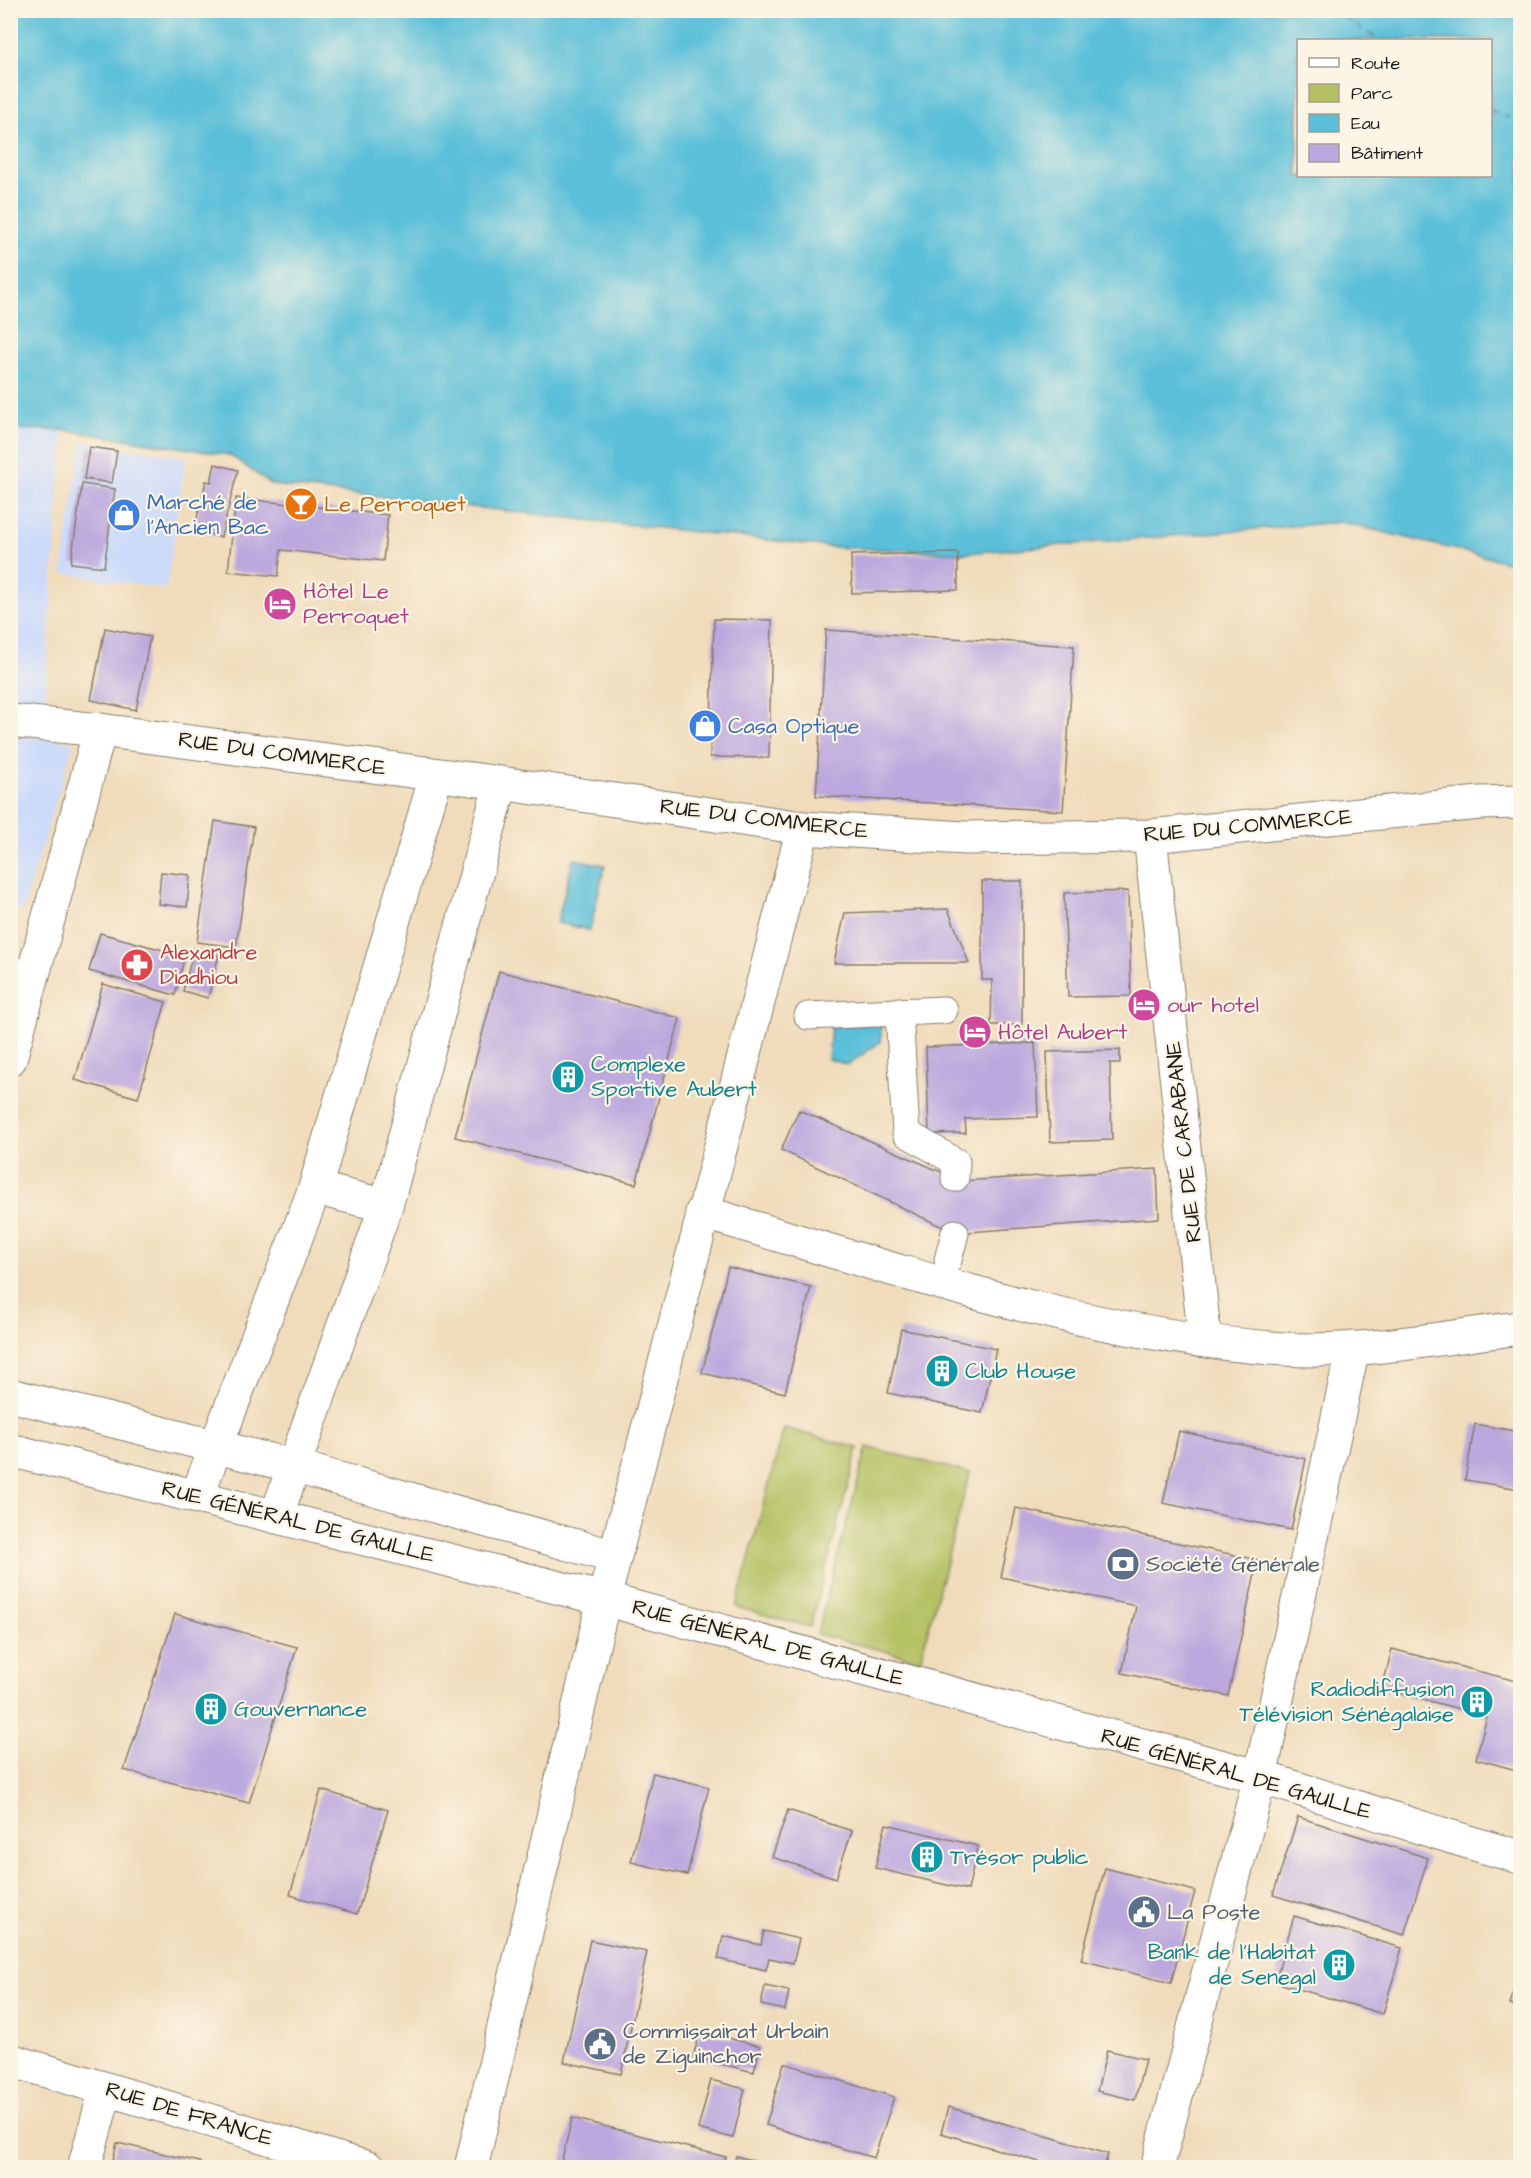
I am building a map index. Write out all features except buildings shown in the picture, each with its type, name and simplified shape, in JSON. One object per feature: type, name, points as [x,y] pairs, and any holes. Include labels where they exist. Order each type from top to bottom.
[{"type":"street","name":"RUE DU COMMERCE","points":[[10,721],[99,730],[501,783],[803,828],[965,838],[1150,836],[1480,803],[1521,802]]},
{"type":"street","points":[[10,1059],[99,730]]},
{"type":"street","points":[[197,1496],[315,1188],[436,776]]},
{"type":"street","points":[[276,1517],[386,1206],[501,783]]},
{"type":"street","points":[[471,2168],[604,1599],[702,1212],[803,828]]},
{"type":"street","name":"RUE DE CARABANE","points":[[1150,836],[1205,1341]]},
{"type":"street","points":[[808,1016],[944,1010]]},
{"type":"street","points":[[899,1011],[906,1133],[956,1162],[955,1178]]},
{"type":"street","points":[[315,1188],[386,1206]]},
{"type":"street","points":[[702,1212],[968,1290],[1168,1337],[1287,1349],[1353,1348],[1521,1328]]},
{"type":"street","points":[[948,1260],[955,1233]]},
{"type":"street","points":[[1157,2168],[1260,1778],[1353,1348]]},
{"type":"street","points":[[10,1395],[294,1466],[615,1557]]},
{"type":"street","name":"RUE GÉNÉRAL DE GAULLE","points":[[10,1450],[604,1599],[1260,1778],[1347,1803],[1426,1831],[1521,1857]]},
{"type":"street","name":"RUE DE FRANCE","points":[[10,2060],[368,2168]]},
{"type":"street","points":[[84,2168],[106,2089]]},
{"type":"shaded area","points":[[11,429],[63,430],[44,709],[11,705]]},
{"type":"shaded area","name":"Marché de l'Ancien Bac","points":[[82,441],[186,457],[166,589],[62,573]]},
{"type":"shaded area","points":[[11,735],[74,742],[22,911],[11,909]]},
{"type":"green space","points":[[784,1428],[858,1448],[810,1627],[736,1607]]},
{"type":"green space","points":[[867,1447],[970,1473],[920,1660],[817,1634]]},
{"type":"water","points":[[11,10],[1520,11],[1520,565],[1341,522],[965,553],[831,547],[272,485],[230,455],[64,430],[11,429]]},
{"type":"water","points":[[573,859],[605,865],[590,930],[557,923]]},
{"type":"water","points":[[881,1024],[881,1041],[848,1065],[828,1059],[831,1026]]},
{"type":"ferry route","points":[[1332,10],[1377,39]]},
{"type":"ferry route","points":[[1492,111],[1520,122]]},
{"type":"place","name":"Le Perroquet","points":[[301,504]]},
{"type":"place","name":"Marché de l'Ancien Bac","points":[[124,515]]},
{"type":"place","name":"Hôtel Le Perroquet","points":[[280,604]]},
{"type":"place","name":"Casa Optique","points":[[705,726]]},
{"type":"place","name":"Alexandre Diadhiou","points":[[137,965]]},
{"type":"place","name":"our hotel","points":[[1144,1005]]},
{"type":"place","name":"Hôtel Aubert","points":[[975,1032]]},
{"type":"place","name":"Complexe Sportive Aubert","points":[[568,1077]]},
{"type":"place","name":"Club House","points":[[942,1371]]},
{"type":"place","name":"Société Générale","points":[[1123,1564]]},
{"type":"place","name":"Radiodiffusion Télévision Sénégalaise","points":[[1477,1702]]},
{"type":"place","name":"Gouvernance","points":[[211,1709]]},
{"type":"place","name":"Trésor public","points":[[927,1857]]},
{"type":"place","name":"La Poste","points":[[1144,1912]]},
{"type":"place","name":"Bank de l'Habitat de Senegal","points":[[1339,1965]]},
{"type":"place","name":"Commissairat Urbain de Ziguinchor","points":[[600,2044]]}]
